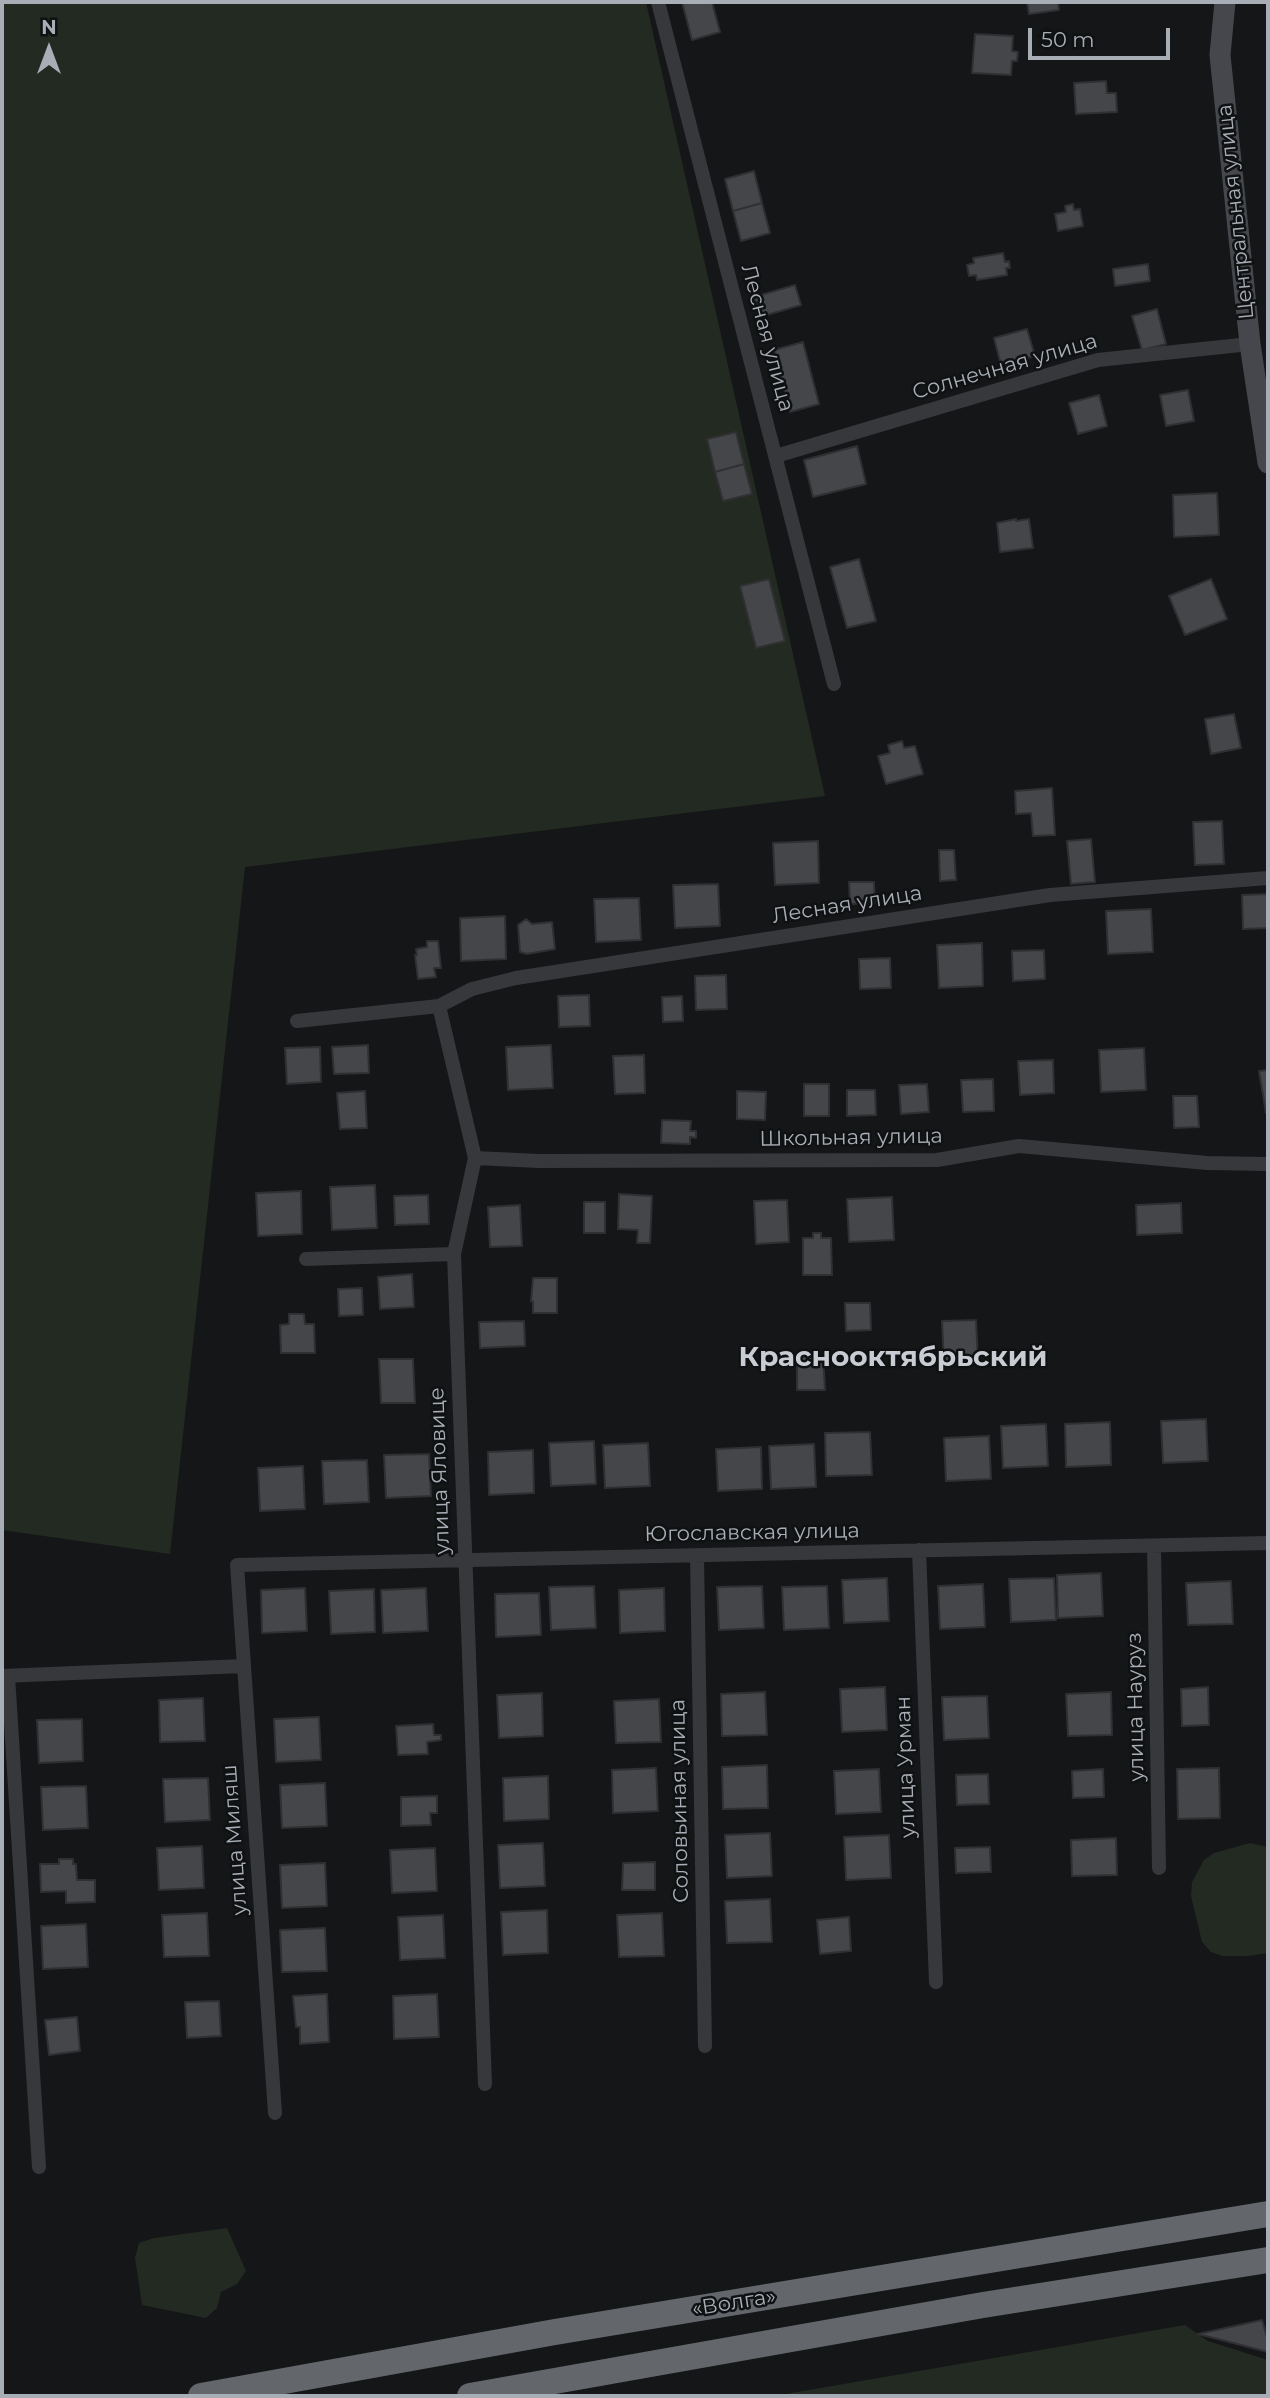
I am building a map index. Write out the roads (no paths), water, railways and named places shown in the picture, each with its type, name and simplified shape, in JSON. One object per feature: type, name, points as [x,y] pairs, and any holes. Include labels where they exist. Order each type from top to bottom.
[{"type":"highway","name":"«Волга»","points":[[201,2396],[555,2332],[1268,2214]]},
{"type":"highway","points":[[470,2396],[983,2305],[1268,2260]]},
{"type":"street","name":"Лесная улица","points":[[658,2],[834,684]]},
{"type":"street","name":"Центральная улица","points":[[1225,2],[1220,55],[1250,344],[1268,463]]},
{"type":"street","name":"Солнечная улица","points":[[776,456],[1098,360],[1250,344]]},
{"type":"street","name":"Лесная улица","points":[[439,1006],[472,989],[516,978],[1050,895],[1268,878]]},
{"type":"street","points":[[297,1021],[439,1006]]},
{"type":"street","name":"улица Яловице","points":[[439,1006],[475,1158],[454,1254],[485,2084]]},
{"type":"street","name":"Школьная улица","points":[[475,1158],[539,1161],[937,1160],[1019,1146],[1207,1163],[1268,1164]]},
{"type":"street","points":[[306,1259],[454,1254]]},
{"type":"street","name":"Югославская улица","points":[[237,1565],[1268,1543]]},
{"type":"street","name":"улица Науруз","points":[[1154,1546],[1160,1868]]},
{"type":"street","name":"улица Урман","points":[[919,1550],[936,1982]]},
{"type":"street","name":"Соловьиная улица","points":[[696,1556],[705,2046]]},
{"type":"street","name":"улица Миляш","points":[[237,1565],[275,2113]]},
{"type":"street","points":[[39,2167],[5,1676],[244,1666]]},
{"type":"district","name":"Краснооктябрьский","points":[[893,1358]]}]
